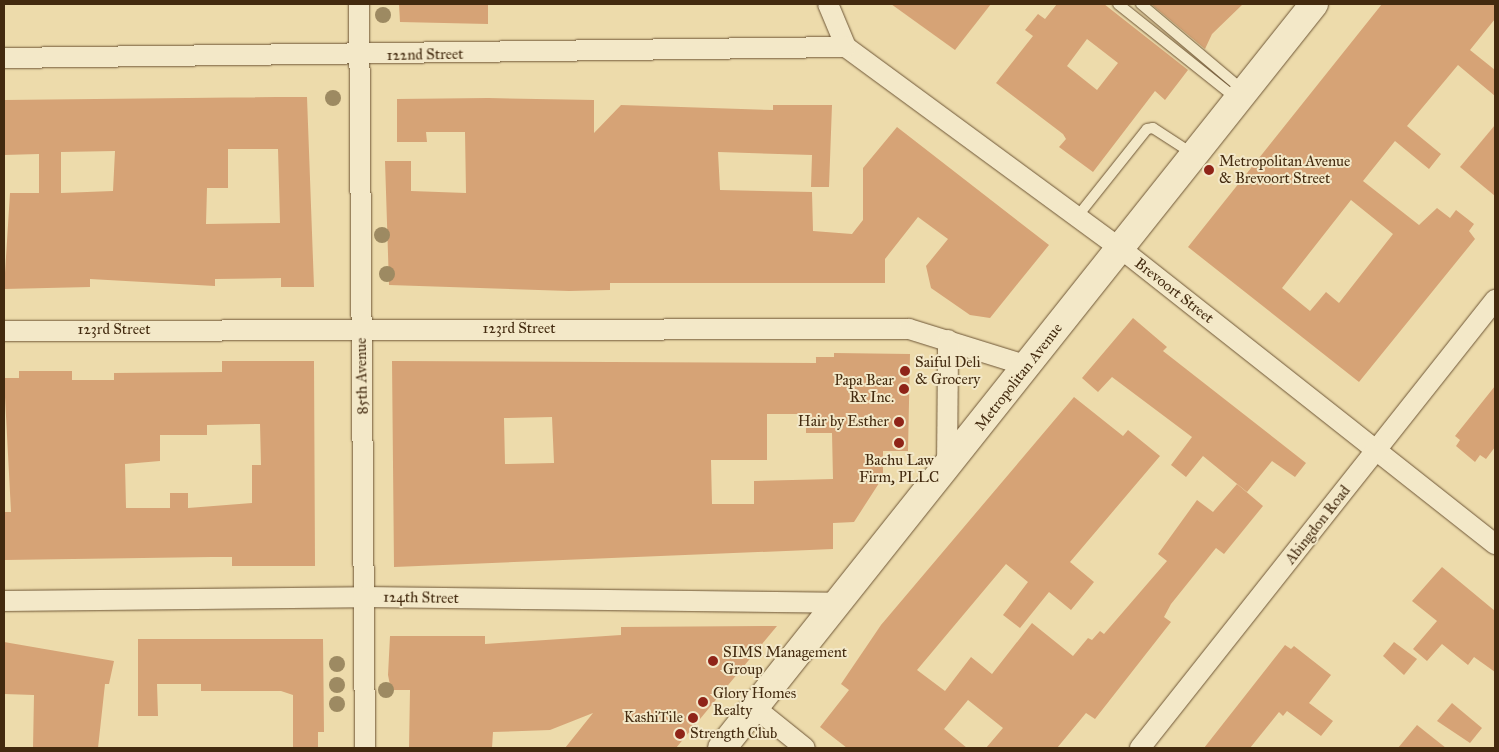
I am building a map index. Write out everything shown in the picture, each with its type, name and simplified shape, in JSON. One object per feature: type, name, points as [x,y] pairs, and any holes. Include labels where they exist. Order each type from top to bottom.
[{"type":"main road","name":"Metropolitan Avenue","points":[[722,748],[1028,366],[1314,4]]},
{"type":"street","name":"85th Avenue","points":[[359,4],[364,748]]},
{"type":"street","points":[[828,4],[846,47]]},
{"type":"street","name":"122nd Street","points":[[4,58],[359,56],[846,47]]},
{"type":"street","name":"Brevoort Street","points":[[846,47],[1120,248],[1495,544]]},
{"type":"street","name":"Abingdon Road","points":[[1140,748],[1495,300]]},
{"type":"street","name":"123rd Street","points":[[4,331],[361,328],[909,330],[948,340],[1028,366]]},
{"type":"street","points":[[947,467],[948,340]]},
{"type":"street","name":"124th Street","points":[[4,601],[363,598],[838,603]]},
{"type":"street","points":[[754,707],[805,748]]},
{"type":"lane","points":[[1118,4],[1241,95]]},
{"type":"lane","points":[[1141,4],[1241,95]]},
{"type":"lane","points":[[1077,216],[1146,129],[1152,128],[1194,155]]},
{"type":"building","points":[[399,4],[488,4],[488,24],[400,22]]},
{"type":"building","points":[[891,4],[991,4],[955,50]]},
{"type":"building","points":[[1057,4],[1104,4],[1188,70],[1165,100],[1155,91],[1093,172],[1059,147],[1066,139],[1063,134],[996,83],[1033,36],[1025,30],[1038,14],[1045,19]],"holes":[[[1087,39],[1118,63],[1097,90],[1067,66]]]},
{"type":"building","points":[[1151,4],[1243,4],[1212,34],[1205,49]]},
{"type":"building","points":[[1382,4],[1495,4],[1495,19],[1470,50],[1495,70],[1495,96],[1458,65],[1407,126],[1441,154],[1429,169],[1395,141],[1363,181],[1419,225],[1437,208],[1450,218],[1456,210],[1474,224],[1469,231],[1475,239],[1359,382],[1188,247]],"holes":[[[1351,200],[1393,234],[1339,303],[1326,292],[1310,311],[1282,288]]]},
{"type":"building","points":[[307,97],[314,287],[281,287],[281,278],[215,279],[215,286],[90,279],[90,287],[4,289],[10,193],[39,193],[39,154],[4,155],[4,100]],"holes":[[[228,149],[278,149],[280,223],[206,224],[207,188],[228,188]],[[115,151],[113,191],[61,193],[61,152]]]},
{"type":"building","points":[[397,99],[594,100],[594,133],[621,105],[773,110],[773,105],[832,105],[829,187],[811,187],[812,155],[718,152],[720,190],[812,192],[813,231],[852,234],[863,220],[863,168],[897,127],[1049,245],[990,318],[970,315],[931,288],[926,266],[948,239],[918,217],[885,259],[885,283],[610,283],[610,290],[569,291],[389,285],[385,161],[411,161],[411,191],[466,193],[465,132],[426,132],[427,142],[397,142]]},
{"type":"building","points":[[1495,125],[1495,196],[1460,167]]},
{"type":"building","points":[[1133,318],[1167,347],[1163,351],[1306,463],[1295,477],[1272,461],[1247,492],[1203,456],[1186,477],[1171,465],[1192,437],[1112,377],[1098,392],[1082,378]]},
{"type":"building","points":[[834,353],[910,354],[908,451],[883,451],[883,477],[854,522],[833,523],[833,549],[394,567],[392,361],[816,363],[816,357],[834,357]],"holes":[[[767,414],[806,414],[806,433],[832,433],[833,479],[754,481],[754,504],[712,504],[711,460],[767,460]],[[552,417],[554,463],[505,464],[504,418]]]},
{"type":"building","points":[[222,361],[314,361],[315,566],[232,566],[232,557],[4,560],[4,512],[11,512],[4,378],[19,378],[19,371],[72,371],[72,380],[114,380],[114,373],[222,372]],"holes":[[[260,424],[261,465],[252,465],[252,503],[188,508],[188,493],[170,493],[170,508],[126,508],[125,464],[160,461],[160,435],[207,435],[207,425]]]},
{"type":"building","points":[[1495,386],[1495,447],[1486,459],[1480,455],[1475,462],[1456,446],[1460,440],[1455,436]]},
{"type":"building","points":[[1074,397],[1123,436],[1128,430],[1160,456],[1070,562],[1094,582],[1071,610],[1049,592],[1020,628],[1003,615],[1028,582],[1006,564],[917,670],[945,691],[971,657],[992,674],[1032,623],[1073,656],[1088,638],[1092,640],[1100,631],[1104,634],[1167,561],[1158,554],[1197,500],[1213,512],[1237,484],[1263,506],[1224,554],[1216,548],[1171,604],[1164,617],[1171,622],[1095,719],[1086,713],[1057,748],[986,748],[1003,728],[968,700],[944,729],[967,748],[847,748],[820,727],[849,690],[841,684],[881,625]]},
{"type":"building","points":[[1442,567],[1495,611],[1495,672],[1474,657],[1468,665],[1442,644],[1427,661],[1413,649],[1437,621],[1412,601]]},
{"type":"building","points":[[777,626],[676,748],[565,748],[593,713],[550,730],[493,732],[492,748],[409,748],[410,690],[391,690],[388,675],[390,636],[485,636],[485,644],[621,635],[621,627]]},
{"type":"building","points":[[138,639],[323,639],[324,732],[318,732],[318,748],[293,748],[293,695],[281,691],[201,691],[201,684],[157,684],[158,716],[138,716]]},
{"type":"building","points":[[4,642],[114,661],[109,684],[105,684],[98,748],[33,748],[34,695],[4,694]]},
{"type":"building","points":[[1394,642],[1417,659],[1404,675],[1383,656]]},
{"type":"building","points":[[1285,645],[1291,649],[1294,646],[1331,675],[1309,703],[1333,721],[1321,736],[1287,711],[1283,716],[1279,712],[1250,748],[1204,748]]},
{"type":"building","points":[[1452,703],[1482,728],[1470,743],[1437,721]]},
{"type":"building","points":[[1417,725],[1446,748],[1398,748]]},
{"type":"place","name":"Metropolitan Avenue & Brevoort Street","points":[[1209,170]]},
{"type":"place","name":"Saiful Deli & Grocery","points":[[905,371]]},
{"type":"place","name":"Papa Bear Rx Inc.","points":[[904,389]]},
{"type":"place","name":"Hair by Esther","points":[[899,422]]},
{"type":"place","name":"Bachu Law Firm, PLLC","points":[[899,443]]},
{"type":"place","name":"SIMS Management Group","points":[[713,661]]},
{"type":"place","name":"Glory Homes Realty","points":[[703,702]]},
{"type":"place","name":"KashiTile","points":[[693,718]]},
{"type":"place","name":"Strength Club","points":[[680,734]]}]
